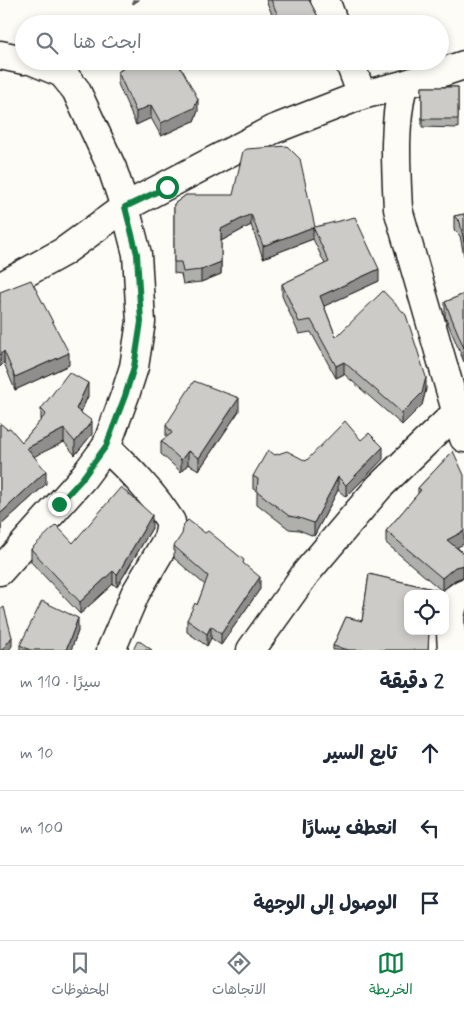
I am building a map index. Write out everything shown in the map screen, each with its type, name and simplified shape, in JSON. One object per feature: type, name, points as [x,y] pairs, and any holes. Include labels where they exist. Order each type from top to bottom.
[{"type":"street","points":[[325,0],[331,15]]},
{"type":"street","points":[[0,55],[15,58]]},
{"type":"street","points":[[449,70],[464,65]]},
{"type":"street","points":[[0,571],[82,479],[106,446],[134,367],[141,322],[137,254],[125,207],[112,168],[76,90],[62,73],[54,70]]},
{"type":"street","points":[[352,70],[362,95]]},
{"type":"street","points":[[0,287],[63,252],[125,207],[167,187],[272,130],[362,95],[403,85],[449,70]]},
{"type":"street","points":[[251,650],[306,573],[379,487],[460,426],[398,209],[396,170],[397,109],[403,85]]},
{"type":"street","points":[[106,446],[141,482],[158,502],[171,522],[168,538],[135,594],[110,650]]},
{"type":"street","points":[[452,650],[450,616],[454,600],[464,593]]},
{"type":"building","points":[[271,0],[309,0],[317,15],[278,15]]},
{"type":"building","points":[[121,70],[182,70],[198,99],[194,108],[161,123],[151,105],[136,112],[118,72]]},
{"type":"building","points":[[422,87],[458,87],[458,119],[422,119]]},
{"type":"building","points":[[287,146],[300,159],[315,227],[355,217],[379,269],[320,296],[336,337],[383,291],[406,315],[426,377],[422,393],[402,413],[344,362],[336,366],[311,320],[299,322],[282,284],[329,262],[313,227],[263,246],[251,214],[221,229],[221,262],[201,270],[183,272],[181,262],[174,262],[174,204],[186,195],[233,195],[243,151],[247,149]]},
{"type":"building","points":[[464,214],[464,242],[460,222],[454,216]]},
{"type":"building","points":[[31,280],[69,353],[15,377],[4,351],[0,355],[0,292]]},
{"type":"building","points":[[464,294],[464,348],[445,302]]},
{"type":"building","points":[[69,372],[88,383],[76,409],[92,421],[75,442],[64,429],[27,448],[46,471],[0,514],[0,424],[7,429],[10,428],[22,442],[46,414],[41,409]]},
{"type":"building","points":[[194,381],[239,398],[199,458],[188,451],[181,460],[161,441],[172,433],[166,425]]},
{"type":"building","points":[[345,421],[361,440],[369,433],[383,447],[346,485],[338,477],[314,523],[289,516],[257,491],[258,479],[253,476],[268,450],[275,455],[287,451],[306,461]]},
{"type":"building","points":[[453,451],[464,475],[464,531],[447,540],[464,554],[464,565],[455,567],[442,578],[386,531],[421,490],[418,488]]},
{"type":"building","points":[[121,487],[152,515],[117,575],[113,571],[80,602],[31,549],[56,525],[73,543]]},
{"type":"building","points":[[188,520],[205,533],[208,531],[244,560],[243,563],[260,577],[221,634],[211,626],[207,634],[187,620],[195,603],[197,605],[208,576],[174,546],[182,534],[184,524]]},
{"type":"building","points":[[369,574],[437,590],[404,590],[404,635],[429,635],[428,650],[349,650],[333,646],[346,617],[362,621]]},
{"type":"building","points":[[42,601],[78,618],[66,650],[30,650],[20,645]]},
{"type":"building","points":[[4,607],[12,637],[0,650],[0,610]]},
{"type":"building","points":[[138,640],[152,650],[133,650]]},
{"type":"route","points":[[59,504],[82,479],[106,446],[134,367],[141,322],[137,254],[125,207],[167,187]]}]
